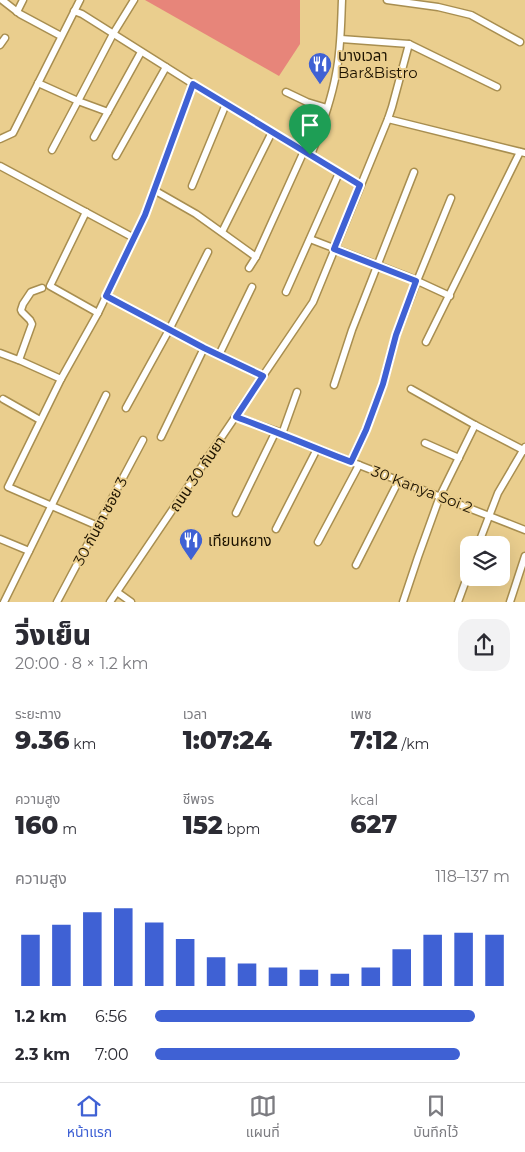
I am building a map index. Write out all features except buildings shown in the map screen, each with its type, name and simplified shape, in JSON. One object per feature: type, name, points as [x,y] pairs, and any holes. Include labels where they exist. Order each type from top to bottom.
[{"type":"street","points":[[2,0],[18,12],[61,36]]},
{"type":"street","points":[[18,12],[23,0]]},
{"type":"street","points":[[0,139],[13,133],[80,0]]},
{"type":"street","points":[[52,150],[113,34],[134,0]]},
{"type":"street","points":[[310,155],[328,108],[337,73],[341,39],[342,0]]},
{"type":"street","points":[[387,0],[471,15],[520,42]]},
{"type":"street","points":[[74,11],[82,14],[360,185]]},
{"type":"street","points":[[0,45],[5,38]]},
{"type":"street","points":[[341,39],[409,44],[497,87]]},
{"type":"street","name":"ถนน 30 กันยา","points":[[110,602],[313,302],[388,120],[409,44]]},
{"type":"street","points":[[94,137],[141,52]]},
{"type":"street","points":[[116,156],[166,67]]},
{"type":"street","points":[[38,83],[108,112]]},
{"type":"street","points":[[98,526],[8,487],[61,379],[98,313],[145,215],[193,84]]},
{"type":"street","points":[[286,92],[307,102],[328,108]]},
{"type":"street","points":[[192,186],[226,104]]},
{"type":"street","points":[[388,120],[522,153],[426,342]]},
{"type":"street","points":[[222,232],[272,132]]},
{"type":"street","points":[[249,268],[256,257],[304,151]]},
{"type":"street","points":[[0,166],[134,238]]},
{"type":"street","points":[[334,385],[352,330],[414,172]]},
{"type":"street","points":[[286,292],[340,173]]},
{"type":"street","points":[[154,190],[196,214],[256,257]]},
{"type":"street","points":[[351,462],[366,430],[383,384],[396,335],[416,281],[451,198]]},
{"type":"street","points":[[86,212],[50,286],[98,313]]},
{"type":"street","points":[[310,239],[450,296]]},
{"type":"street","points":[[126,408],[169,330],[208,252]]},
{"type":"street","points":[[219,355],[252,287]]},
{"type":"street","points":[[19,360],[32,324],[22,312],[22,308],[31,292],[42,288]]},
{"type":"street","points":[[106,296],[204,348],[263,376]]},
{"type":"street","points":[[161,437],[204,348]]},
{"type":"street","points":[[0,353],[61,379]]},
{"type":"street","points":[[411,388],[475,425],[525,449],[498,493],[481,536]]},
{"type":"street","points":[[236,513],[279,433],[297,392]]},
{"type":"street","points":[[4,602],[106,395]]},
{"type":"street","points":[[2,399],[40,420]]},
{"type":"street","name":"30 Kanya Soi 2","points":[[236,417],[525,530]]},
{"type":"street","points":[[403,602],[440,496],[475,425]]},
{"type":"street","name":"30 กันยา ซอย 3","points":[[57,602],[143,440]]},
{"type":"street","points":[[426,442],[459,458]]},
{"type":"street","points":[[276,529],[317,449]]},
{"type":"street","points":[[318,542],[359,465]]},
{"type":"street","points":[[356,565],[399,480]]},
{"type":"street","points":[[0,539],[29,551]]},
{"type":"street","points":[[510,602],[525,556]]},
{"type":"street","points":[[458,602],[464,586]]},
{"type":"street","points":[[117,592],[131,602]]},
{"type":"shaded area","points":[[145,0],[300,0],[300,44],[279,76]]},
{"type":"place","name":"บางเวลา Bar&Bistro","points":[[320,85]]},
{"type":"place","name":"เทียนหยาง","points":[[191,561]]},
{"type":"route","points":[[193,84],[310,155],[360,185],[334,249],[416,281],[396,335],[383,384],[366,430],[351,462],[276,431],[236,417],[263,376],[204,348],[106,296],[145,215],[193,84]]}]
